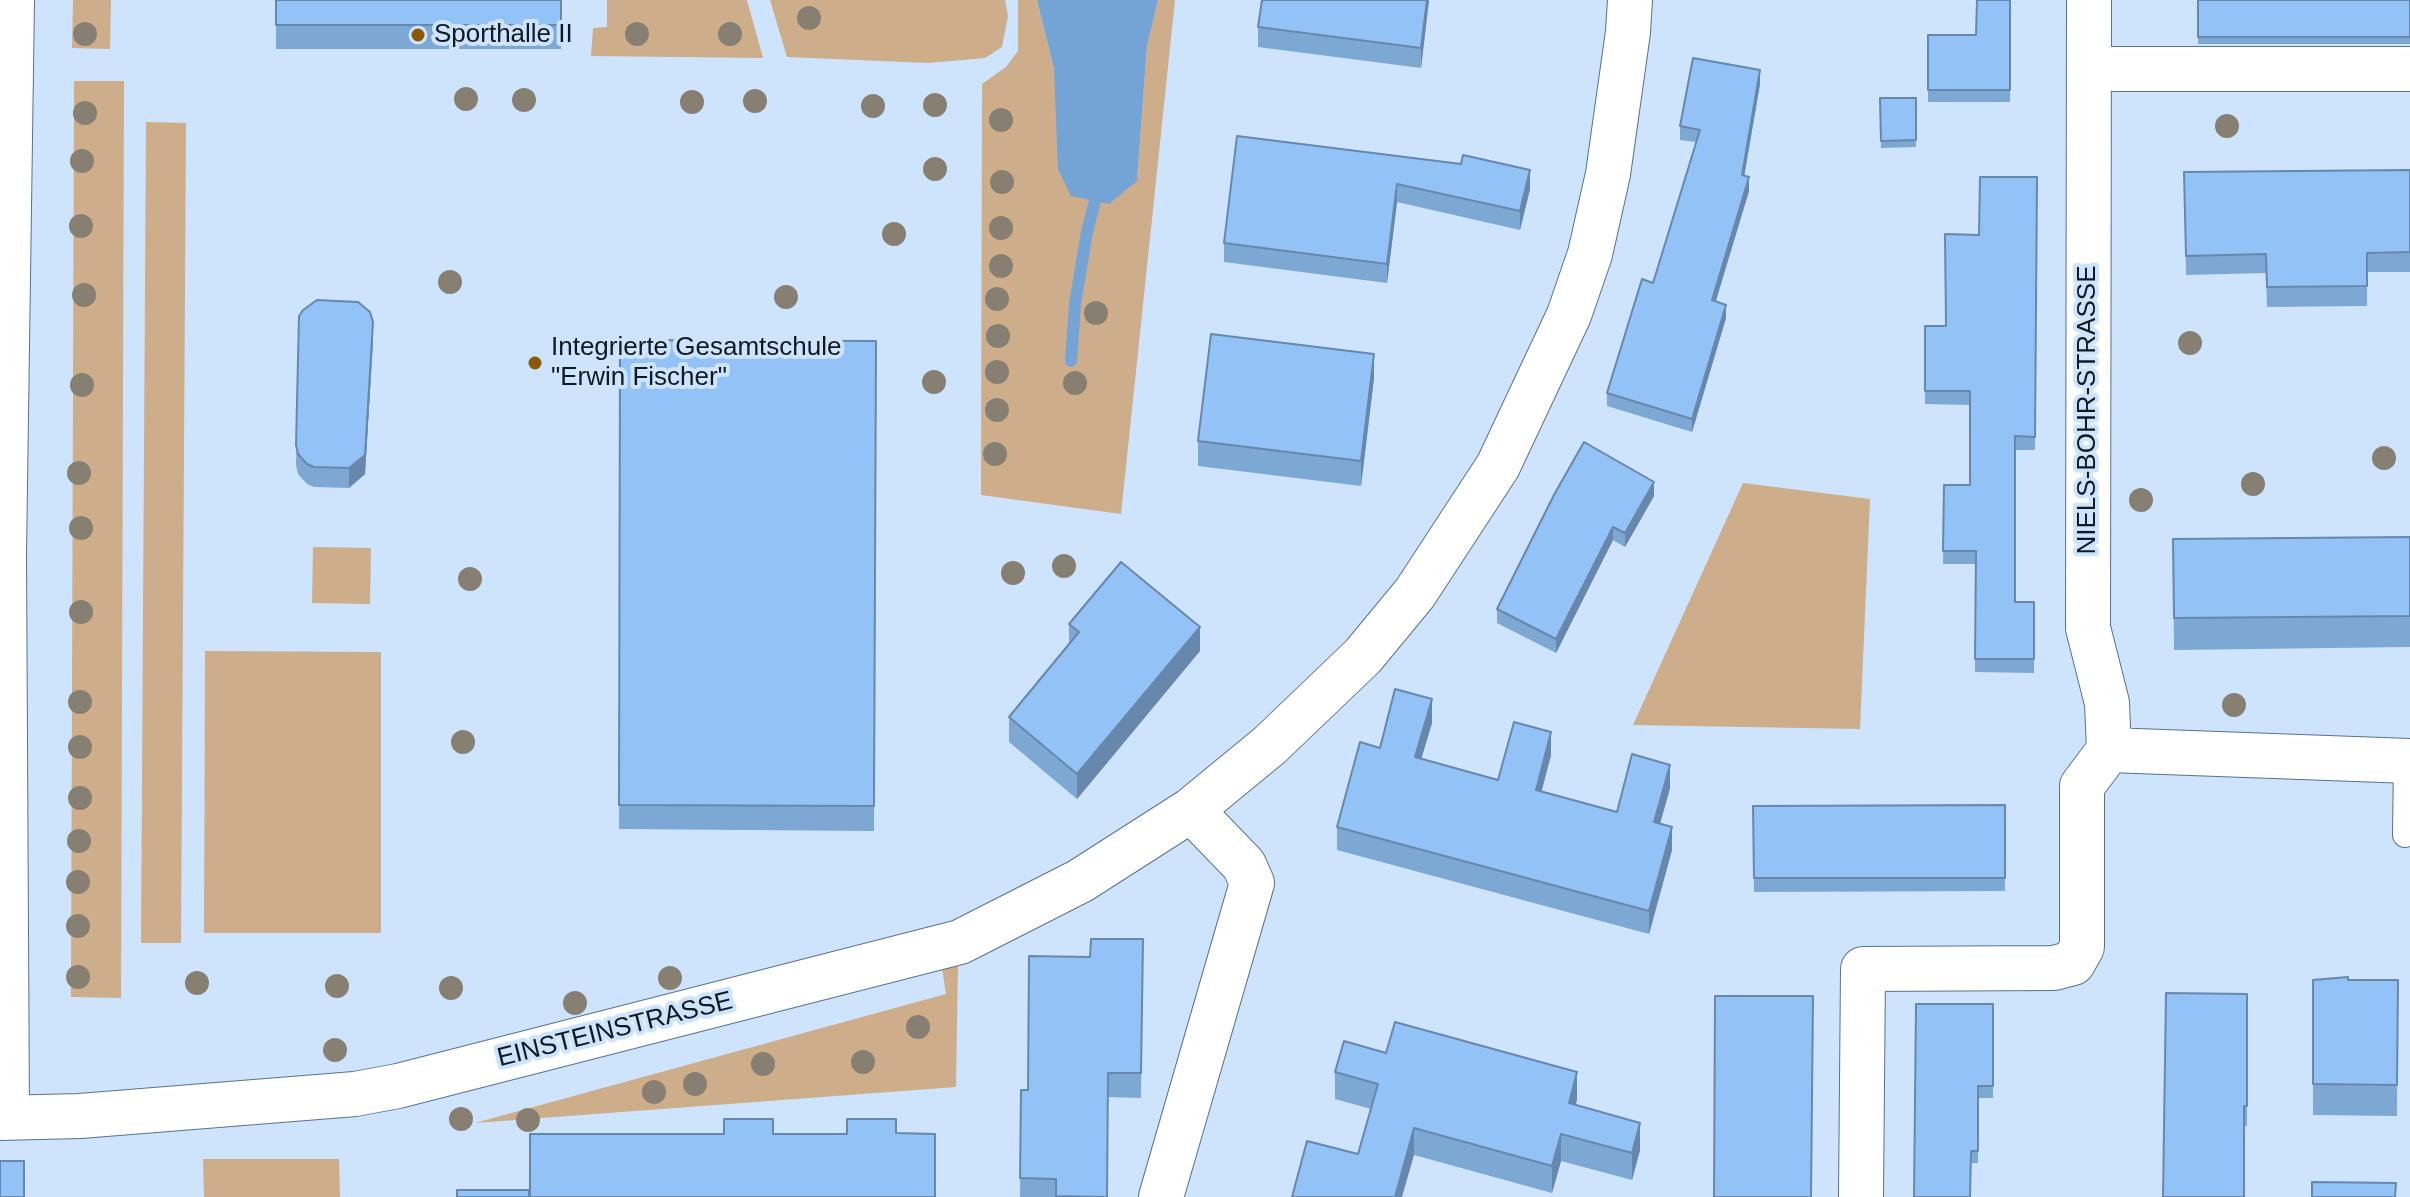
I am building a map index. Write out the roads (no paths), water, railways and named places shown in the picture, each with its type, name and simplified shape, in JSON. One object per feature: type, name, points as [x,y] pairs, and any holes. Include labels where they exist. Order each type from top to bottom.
[{"type":"street","name":"EINSTEINSTRASSE","points":[[3,1118],[80,1116],[355,1094],[413,1082],[960,942],[1080,881],[1191,810],[1270,745],[1363,656],[1415,593],[1498,466],[1569,315],[1590,254],[1608,174],[1630,0]]},
{"type":"street","name":"NIELS-BOHR-STRASSE","points":[[2089,0],[2088,628],[2107,703],[2109,750]]},
{"type":"street","points":[[3,1118],[2,554],[8,17]]},
{"type":"street","points":[[2089,69],[2410,69]]},
{"type":"street","points":[[1861,1197],[1863,969],[2054,968],[2073,963],[2082,947],[2082,786],[2109,750],[2408,761]]},
{"type":"street","points":[[1161,1197],[1252,883],[1244,865],[1191,810]]},
{"type":"lane","points":[[2405,835],[2408,761]]},
{"type":"water","points":[[1037,0],[1158,0],[1147,46],[1137,181],[1109,204],[1071,196],[1058,169],[1054,69]]},
{"type":"waterway","points":[[1071,361],[1075,304],[1095,201]]},
{"type":"place","name":"Sporthalle II","points":[[418,35]]},
{"type":"place","name":"Integrierte Gesamtschule \"Erwin Fischer\"","points":[[535,363]]}]
